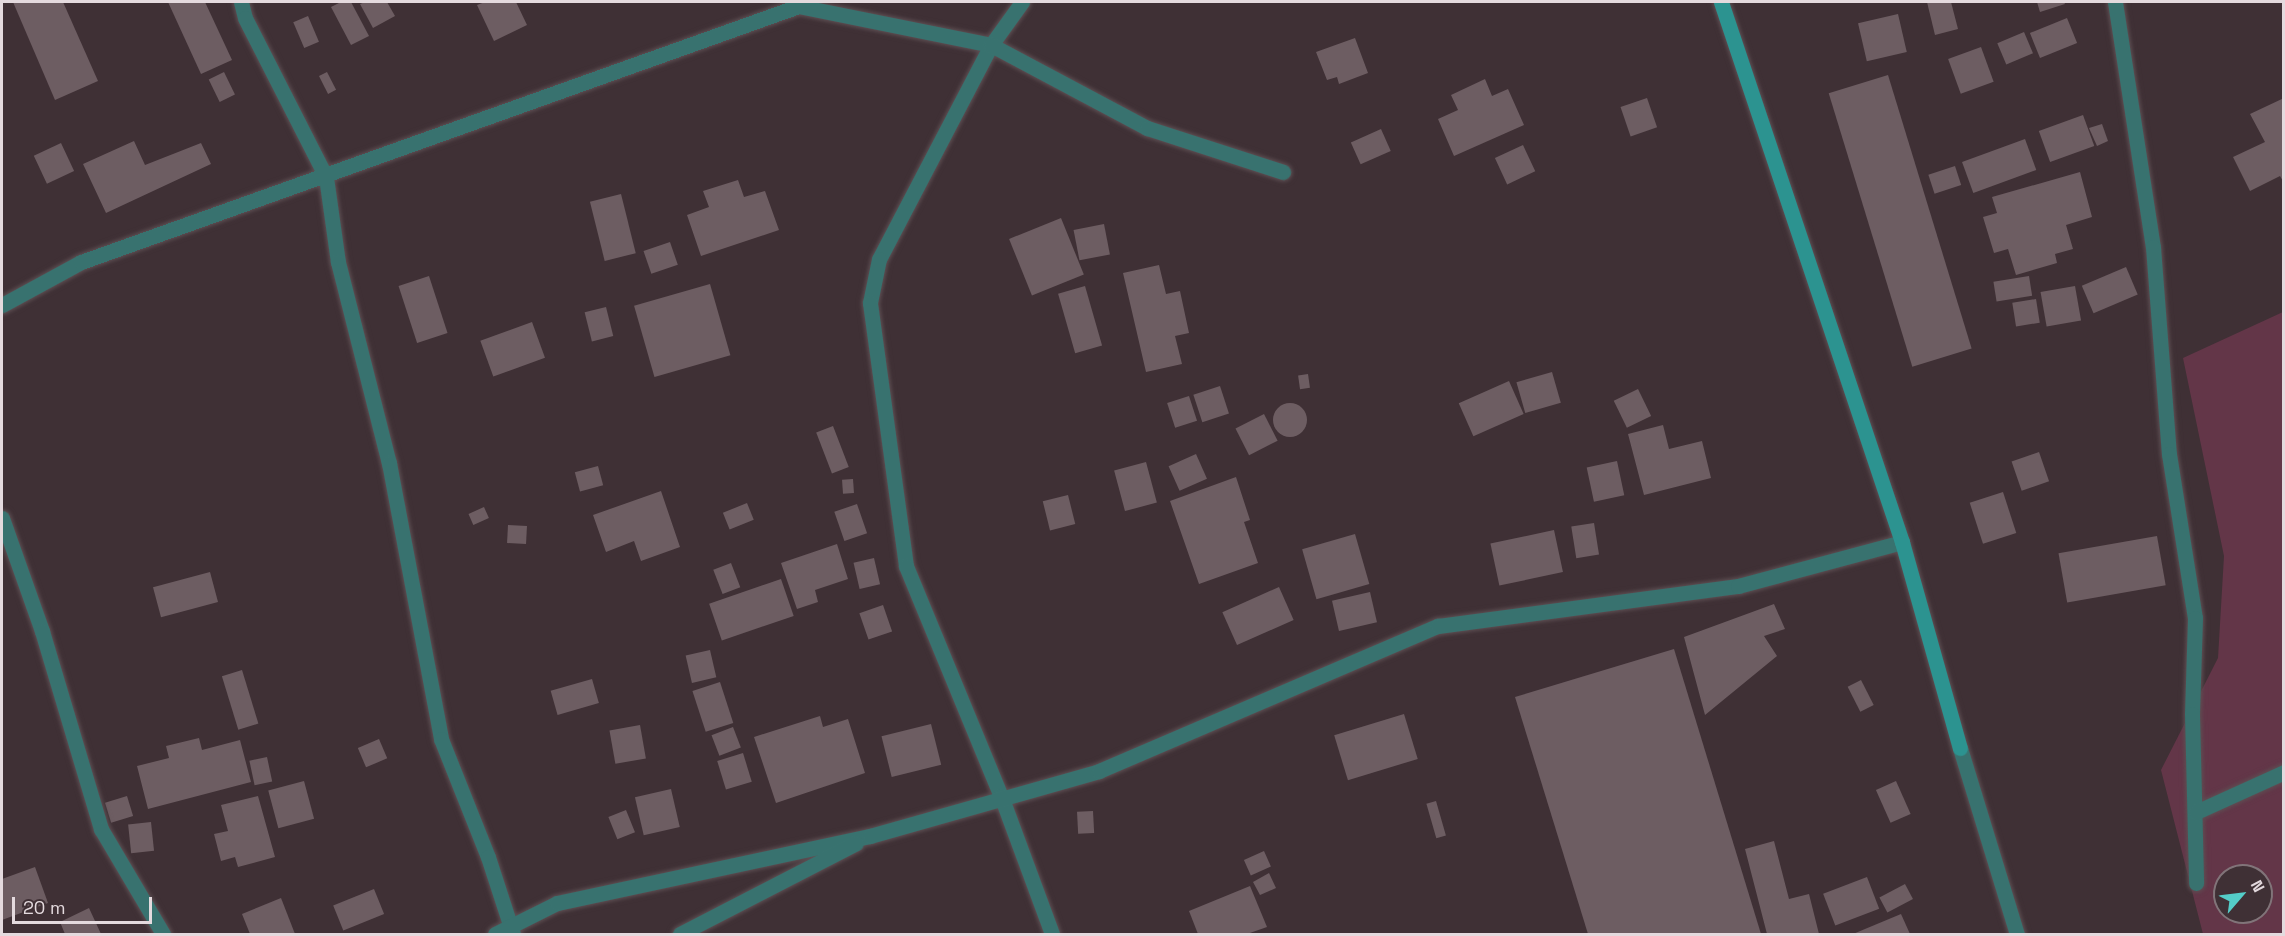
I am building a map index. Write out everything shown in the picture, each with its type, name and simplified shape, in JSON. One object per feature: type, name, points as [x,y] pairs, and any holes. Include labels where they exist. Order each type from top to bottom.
[{"type":"street","points":[[241,2],[245,18],[326,177],[338,262],[389,463],[441,739],[488,857],[510,930]]},
{"type":"street","points":[[1022,2],[991,45],[879,259],[870,303],[906,566],[1001,796],[1052,934]]},
{"type":"street","points":[[1721,2],[1902,542],[1960,748],[2017,934]]},
{"type":"street","points":[[2115,2],[2153,247],[2169,454],[2195,618],[2192,714],[2196,883]]},
{"type":"street","points":[[2,304],[81,262],[326,177],[801,3],[991,45],[1148,128],[1282,172]]},
{"type":"street","points":[[2,518],[42,631],[102,829],[163,934]]},
{"type":"street","points":[[495,934],[510,930],[557,903],[870,836],[1001,796],[1099,771],[1438,626],[1738,585],[1902,542]]},
{"type":"street","points":[[2196,812],[2283,772]]},
{"type":"street","points":[[680,934],[870,836]]},
{"type":"shaded area","points":[[2283,312],[2283,934],[2203,934],[2161,770],[2218,658],[2224,556],[2183,358]]},
{"type":"building","points":[[13,2],[63,2],[98,81],[55,100]]},
{"type":"building","points":[[168,2],[205,2],[232,60],[201,74]]},
{"type":"building","points":[[341,2],[351,2],[369,36],[351,45],[331,7]]},
{"type":"building","points":[[387,2],[395,16],[373,28],[360,4]]},
{"type":"building","points":[[485,2],[516,2],[527,25],[494,41],[477,5]]},
{"type":"building","points":[[1927,2],[1951,2],[1958,29],[1935,35]]},
{"type":"building","points":[[2037,2],[2064,2],[2065,4],[2040,12]]},
{"type":"building","points":[[1898,14],[1907,52],[1867,61],[1858,23]]},
{"type":"building","points":[[308,16],[319,42],[304,48],[293,22]]},
{"type":"building","points":[[2067,18],[2077,43],[2040,58],[2030,33]]},
{"type":"building","points":[[2024,32],[2033,53],[2006,65],[1997,43]]},
{"type":"building","points":[[1355,38],[1368,73],[1339,84],[1337,77],[1327,80],[1316,52]]},
{"type":"building","points":[[1981,47],[1994,82],[1961,94],[1948,59]]},
{"type":"building","points":[[224,72],[235,94],[220,102],[209,79]]},
{"type":"building","points":[[327,72],[336,90],[328,94],[319,76]]},
{"type":"building","points":[[1888,75],[1972,349],[1912,367],[1829,93]]},
{"type":"building","points":[[1485,79],[1492,96],[1508,89],[1524,125],[1454,156],[1438,119],[1458,110],[1451,95]]},
{"type":"building","points":[[1647,98],[1657,127],[1631,136],[1621,107]]},
{"type":"building","points":[[2284,98],[2284,183],[2280,176],[2250,191],[2233,157],[2265,142],[2250,114]]},
{"type":"building","points":[[2083,115],[2094,146],[2050,162],[2039,131]]},
{"type":"building","points":[[2102,124],[2108,141],[2097,146],[2089,128]]},
{"type":"building","points":[[1381,129],[1391,151],[1361,164],[1351,142]]},
{"type":"building","points":[[2025,139],[2036,170],[1973,193],[1962,162]]},
{"type":"building","points":[[134,141],[145,165],[201,143],[211,164],[106,213],[83,164]]},
{"type":"building","points":[[61,143],[74,171],[47,184],[34,156]]},
{"type":"building","points":[[1523,145],[1535,171],[1507,184],[1495,158]]},
{"type":"building","points":[[1955,166],[1961,185],[1935,194],[1928,175]]},
{"type":"building","points":[[2080,172],[2092,217],[2066,225],[2073,249],[2055,254],[2057,263],[2016,275],[2008,249],[1994,253],[1983,217],[1997,213],[1992,197]]},
{"type":"building","points":[[738,180],[744,197],[765,191],[779,230],[701,256],[687,215],[709,207],[703,191]]},
{"type":"building","points":[[621,194],[636,253],[605,261],[590,202]]},
{"type":"building","points":[[1061,218],[1084,275],[1032,296],[1009,239]]},
{"type":"building","points":[[1104,224],[1110,254],[1079,260],[1074,230]]},
{"type":"building","points":[[670,242],[678,265],[651,274],[644,251]]},
{"type":"building","points":[[1159,265],[1166,294],[1180,291],[1189,333],[1175,336],[1182,364],[1146,372],[1123,273]]},
{"type":"building","points":[[2126,267],[2138,295],[2094,313],[2082,286]]},
{"type":"building","points":[[429,276],[448,333],[417,343],[399,286]]},
{"type":"building","points":[[2029,276],[2032,296],[1997,301],[1993,282]]},
{"type":"building","points":[[710,284],[730,355],[654,377],[634,306]]},
{"type":"building","points":[[1085,286],[1102,346],[1075,353],[1058,294]]},
{"type":"building","points":[[2075,286],[2081,320],[2047,327],[2041,292]]},
{"type":"building","points":[[2036,299],[2040,323],[2016,326],[2012,303]]},
{"type":"building","points":[[606,307],[613,336],[592,341],[585,312]]},
{"type":"building","points":[[532,322],[545,358],[493,377],[480,341]]},
{"type":"building","points":[[1552,372],[1561,403],[1525,413],[1516,382]]},
{"type":"building","points":[[1308,374],[1310,388],[1300,389],[1298,375]]},
{"type":"building","points":[[1509,381],[1524,414],[1473,436],[1459,403]]},
{"type":"building","points":[[1220,386],[1229,414],[1202,422],[1193,395]]},
{"type":"building","points":[[1638,389],[1651,416],[1627,428],[1614,401]]},
{"type":"building","points":[[1189,396],[1197,421],[1175,428],[1167,403]]},
{"type":"building","points":[[1290,403],[1302,408],[1307,420],[1302,432],[1290,437],[1278,432],[1273,420],[1278,408]]},
{"type":"building","points":[[1264,414],[1278,441],[1249,455],[1235,429]]},
{"type":"building","points":[[1663,425],[1669,449],[1702,441],[1711,478],[1644,495],[1628,434]]},
{"type":"building","points":[[833,426],[849,467],[832,474],[816,432]]},
{"type":"building","points":[[2039,452],[2049,481],[2022,491],[2012,461]]},
{"type":"building","points":[[1196,454],[1207,479],[1180,491],[1169,466]]},
{"type":"building","points":[[1617,461],[1624,495],[1594,502],[1587,467]]},
{"type":"building","points":[[1146,462],[1157,503],[1125,511],[1114,471]]},
{"type":"building","points":[[598,466],[603,485],[580,492],[575,472]]},
{"type":"building","points":[[1236,477],[1250,520],[1244,522],[1258,563],[1199,584],[1170,501]]},
{"type":"building","points":[[853,479],[854,493],[843,494],[842,480]]},
{"type":"building","points":[[661,491],[680,547],[641,561],[634,541],[606,552],[593,515]]},
{"type":"building","points":[[2003,492],[2016,533],[1983,544],[1970,503]]},
{"type":"building","points":[[1068,495],[1075,524],[1050,530],[1043,501]]},
{"type":"building","points":[[747,503],[754,520],[730,529],[723,513]]},
{"type":"building","points":[[857,504],[867,533],[844,541],[834,512]]},
{"type":"building","points":[[484,507],[489,518],[473,525],[468,514]]},
{"type":"building","points":[[1594,523],[1599,555],[1576,558],[1571,527]]},
{"type":"building","points":[[508,525],[527,526],[526,544],[507,543]]},
{"type":"building","points":[[1554,530],[1563,572],[1499,586],[1490,544]]},
{"type":"building","points":[[1355,534],[1369,584],[1316,599],[1302,549]]},
{"type":"building","points":[[2157,536],[2166,585],[2067,603],[2059,553]]},
{"type":"building","points":[[837,544],[848,579],[815,590],[818,602],[797,609],[781,563]]},
{"type":"building","points":[[874,558],[880,584],[860,589],[854,563]]},
{"type":"building","points":[[731,563],[740,587],[723,594],[713,570]]},
{"type":"building","points":[[210,572],[218,602],[161,617],[153,587]]},
{"type":"building","points":[[781,579],[794,616],[722,641],[709,604]]},
{"type":"building","points":[[1279,587],[1294,620],[1237,645],[1222,612]]},
{"type":"building","points":[[1370,592],[1377,622],[1339,631],[1332,601]]},
{"type":"building","points":[[1774,604],[1785,629],[1764,636],[1777,656],[1705,715],[1684,637]]},
{"type":"building","points":[[883,605],[892,631],[868,640],[859,613]]},
{"type":"building","points":[[1674,649],[1761,934],[1588,934],[1515,697]]},
{"type":"building","points":[[710,650],[716,677],[692,683],[686,656]]},
{"type":"building","points":[[242,670],[258,724],[238,730],[222,676]]},
{"type":"building","points":[[592,679],[599,703],[558,715],[551,691]]},
{"type":"building","points":[[1861,680],[1874,705],[1860,712],[1848,687]]},
{"type":"building","points":[[720,682],[733,723],[706,732],[692,691]]},
{"type":"building","points":[[1404,714],[1418,759],[1348,780],[1334,735]]},
{"type":"building","points":[[820,716],[823,727],[848,719],[865,773],[776,803],[754,737]]},
{"type":"building","points":[[931,724],[941,765],[892,777],[882,736]]},
{"type":"building","points":[[640,725],[646,758],[615,764],[609,730]]},
{"type":"building","points":[[733,727],[741,748],[719,756],[712,735]]},
{"type":"building","points":[[199,738],[202,750],[240,740],[251,782],[148,809],[137,766],[169,758],[166,746]]},
{"type":"building","points":[[379,739],[387,758],[366,767],[358,748]]},
{"type":"building","points":[[743,753],[752,782],[726,790],[717,761]]},
{"type":"building","points":[[267,757],[272,781],[255,785],[249,761]]},
{"type":"building","points":[[304,781],[314,819],[278,828],[268,791]]},
{"type":"building","points":[[1896,781],[1911,814],[1891,823],[1876,790]]},
{"type":"building","points":[[671,789],[680,827],[644,835],[635,797]]},
{"type":"building","points":[[127,796],[133,816],[111,823],[105,803]]},
{"type":"building","points":[[258,796],[275,857],[238,867],[235,857],[221,861],[214,834],[228,831],[221,805]]},
{"type":"building","points":[[1436,801],[1446,836],[1436,838],[1426,804]]},
{"type":"building","points":[[626,810],[635,832],[617,839],[608,817]]},
{"type":"building","points":[[1093,811],[1094,833],[1078,834],[1077,812]]},
{"type":"building","points":[[151,822],[154,851],[131,853],[128,824]]},
{"type":"building","points":[[1774,841],[1789,899],[1809,894],[1819,934],[1767,934],[1745,849]]},
{"type":"building","points":[[1264,851],[1271,867],[1251,875],[1244,860]]},
{"type":"building","points":[[35,867],[48,903],[2,920],[2,879]]},
{"type":"building","points":[[1269,873],[1276,888],[1260,895],[1253,882]]},
{"type":"building","points":[[1867,877],[1879,909],[1835,926],[1823,894]]},
{"type":"building","points":[[1905,884],[1913,899],[1887,913],[1879,898]]},
{"type":"building","points":[[1250,886],[1267,927],[1247,934],[1198,934],[1189,911]]},
{"type":"building","points":[[374,889],[384,914],[343,931],[333,905]]},
{"type":"building","points":[[281,898],[295,934],[250,934],[242,914]]},
{"type":"building","points":[[89,908],[101,934],[65,934],[60,922]]},
{"type":"building","points":[[1901,914],[1910,934],[1853,934]]}]
